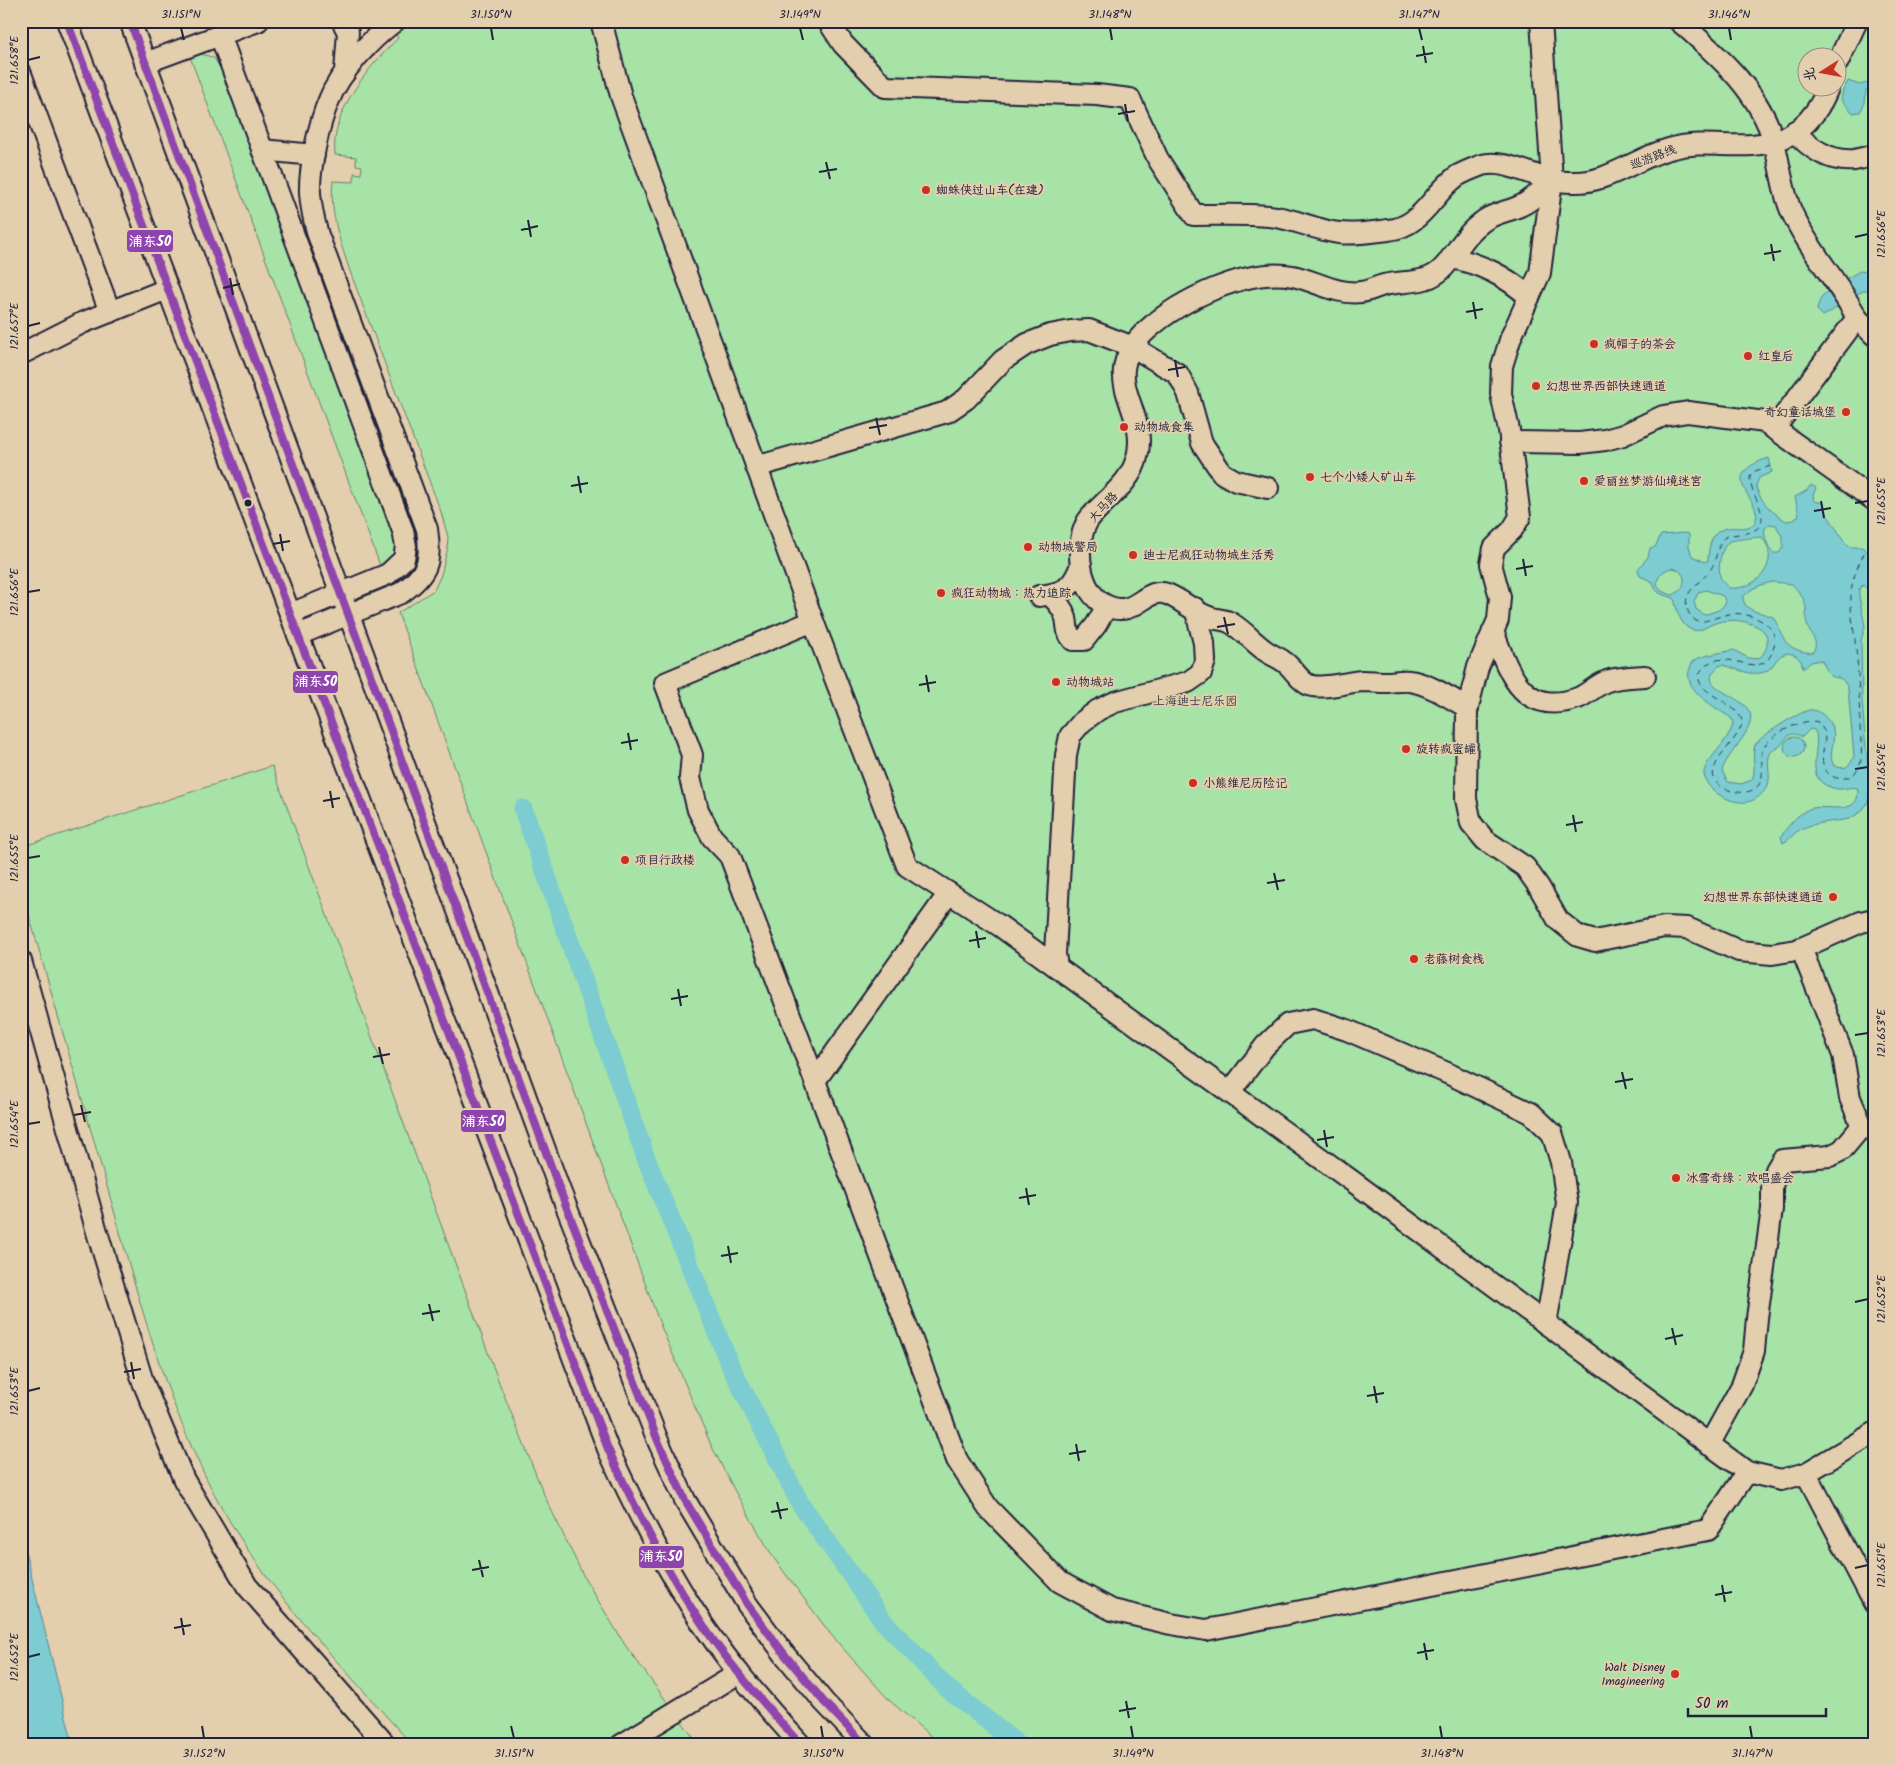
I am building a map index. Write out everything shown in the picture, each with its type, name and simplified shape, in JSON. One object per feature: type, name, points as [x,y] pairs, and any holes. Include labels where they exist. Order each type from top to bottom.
[{"type":"street","points":[[67,21],[608,1450],[633,1503],[692,1609],[753,1691],[801,1745]]},
{"type":"street","points":[[130,21],[559,1188],[658,1441],[685,1500],[747,1604],[785,1655],[824,1702],[865,1745]]},
{"type":"street","points":[[145,63],[258,21]]},
{"type":"street","points":[[342,21],[348,32],[345,72]]},
{"type":"street","points":[[298,635],[402,593],[416,583],[426,568],[430,550],[427,529],[318,235],[310,192],[314,155],[329,99],[345,72],[362,52],[395,21]]},
{"type":"street","points":[[601,21],[621,96],[813,621],[907,866],[1000,926],[1057,967],[1747,1472],[1781,1480],[1806,1473],[1874,1433]]},
{"type":"street","name":"巡游路线","points":[[828,21],[844,44],[885,87],[1097,95],[1130,99],[1158,160],[1194,215],[1270,216],[1340,234],[1391,230],[1409,225],[1458,176],[1483,165],[1503,166],[1552,180],[1576,182],[1598,179],[1672,148],[1697,144],[1752,145],[1774,141],[1807,123],[1821,105],[1824,98]]},
{"type":"street","points":[[1541,21],[1552,180],[1540,273],[1511,337],[1502,366],[1501,394],[1510,442],[1520,517],[1512,530],[1494,548],[1492,564],[1500,597],[1498,620],[1478,666],[1468,708],[1466,799],[1471,823],[1485,840],[1525,868],[1540,887],[1558,920],[1578,936],[1595,941],[1664,927],[1687,928],[1739,952],[1772,954],[1801,948],[1874,918]]},
{"type":"street","points":[[1679,21],[1728,66],[1747,89],[1764,116],[1774,141],[1792,214],[1806,239],[1853,310],[1874,334]]},
{"type":"street","points":[[1844,48],[1857,21]]},
{"type":"street","points":[[220,35],[403,531],[406,546],[404,559],[388,574],[290,614]]},
{"type":"street","points":[[21,74],[110,312]]},
{"type":"street","points":[[1795,131],[1802,140],[1817,151],[1836,159],[1854,160],[1874,156]]},
{"type":"street","points":[[262,150],[314,155]]},
{"type":"street","points":[[1133,346],[1147,331],[1166,316],[1199,296],[1230,283],[1268,274],[1293,276],[1345,293],[1364,292],[1385,285],[1430,278],[1443,268],[1468,232],[1485,219],[1521,206],[1537,195],[1552,180]]},
{"type":"street","points":[[1451,258],[1467,261],[1488,270],[1516,285],[1529,297]]},
{"type":"street","points":[[21,354],[82,323],[167,289]]},
{"type":"street","points":[[1774,429],[1853,310]]},
{"type":"street","points":[[756,467],[947,412],[966,399],[1003,360],[1027,344],[1071,331],[1089,330],[1133,346],[1178,374],[1188,393],[1202,443],[1222,473],[1236,482],[1268,488]]},
{"type":"street","name":"大马路","points":[[1107,606],[1095,596],[1085,581],[1081,565],[1080,543],[1088,520],[1119,490],[1138,456],[1139,436],[1134,414],[1126,396],[1124,377],[1125,361],[1133,346]]},
{"type":"street","points":[[1510,442],[1580,443],[1604,440],[1623,435],[1663,416],[1688,412],[1749,419],[1765,422],[1874,500]]},
{"type":"street","points":[[1081,565],[1070,587],[1044,596],[1060,605],[1066,618],[1067,633],[1073,640],[1084,640],[1090,634],[1107,606],[1124,609],[1134,606],[1154,594],[1164,593],[1195,608],[1208,617],[1228,620],[1266,652],[1286,662],[1296,676],[1311,686],[1363,681],[1411,681],[1442,694],[1468,708]]},
{"type":"street","points":[[1057,967],[1055,954],[1061,834],[1066,755],[1070,736],[1082,722],[1106,706],[1124,699],[1188,682],[1201,673],[1205,661],[1204,643],[1195,608]]},
{"type":"street","points":[[813,621],[665,683],[692,755],[690,778],[698,810],[712,837],[730,856],[957,1460],[988,1508],[1060,1582],[1112,1610],[1206,1630],[1708,1530],[1747,1472]]},
{"type":"street","points":[[1493,631],[1513,679],[1524,693],[1545,703],[1562,702],[1580,697],[1609,680],[1645,676]]},
{"type":"street","points":[[815,1081],[949,893]]},
{"type":"street","points":[[1710,1445],[1742,1385],[1754,1351],[1772,1209],[1772,1187],[1776,1170],[1782,1160],[1830,1156],[1842,1150],[1868,1128],[1850,1098],[1843,1055],[1801,948]]},
{"type":"street","points":[[21,961],[94,1222],[143,1382],[184,1480],[246,1586],[386,1745]]},
{"type":"street","points":[[1230,1092],[1265,1046],[1288,1024],[1312,1019],[1346,1030],[1447,1073],[1531,1113],[1552,1133],[1561,1162],[1567,1203],[1546,1324]]},
{"type":"street","points":[[1806,1473],[1874,1604]]},
{"type":"street","points":[[621,1745],[739,1673]]},
{"type":"green space","name":"上海迪士尼乐园","points":[[388,21],[1874,21],[1874,1745],[941,1745],[889,1700],[832,1636],[773,1557],[711,1445],[660,1324],[398,613],[434,590],[441,575],[447,551],[448,537],[441,512],[347,263],[334,217],[333,181],[354,182],[354,173],[361,174],[362,166],[356,165],[356,157],[335,155],[335,139],[339,122],[345,106],[354,91],[375,62],[398,38]]},
{"type":"green space","points":[[199,53],[214,58],[225,76],[396,542],[393,557],[381,568],[190,57]]},
{"type":"green space","points":[[272,766],[500,1385],[545,1497],[584,1577],[625,1645],[699,1745],[412,1745],[327,1650],[266,1576],[223,1511],[183,1427],[138,1296],[21,888],[21,847]]},
{"type":"water","points":[[1848,81],[1860,85],[1874,81],[1874,85],[1866,90],[1865,103],[1860,112],[1853,113],[1841,100],[1841,98],[1848,98]]},
{"type":"water","points":[[1860,271],[1874,273],[1874,280],[1869,283],[1867,290],[1854,295],[1823,316],[1817,310],[1822,296],[1834,286]]},
{"type":"water","points":[[1769,458],[1772,472],[1759,478],[1756,486],[1760,497],[1767,506],[1786,521],[1794,520],[1799,515],[1795,497],[1806,491],[1811,485],[1816,488],[1813,495],[1814,501],[1824,503],[1828,516],[1846,544],[1850,547],[1862,547],[1869,553],[1868,561],[1874,578],[1874,591],[1867,589],[1863,585],[1859,589],[1865,626],[1861,641],[1862,699],[1870,782],[1867,804],[1861,812],[1849,819],[1806,827],[1799,830],[1783,843],[1781,837],[1800,814],[1815,808],[1847,807],[1857,799],[1857,788],[1837,789],[1826,785],[1820,780],[1816,774],[1815,766],[1816,733],[1810,729],[1802,737],[1791,734],[1780,746],[1770,753],[1768,785],[1756,798],[1751,801],[1737,802],[1714,791],[1705,779],[1705,767],[1724,742],[1732,729],[1733,722],[1731,718],[1695,691],[1689,676],[1690,667],[1699,658],[1734,650],[1748,658],[1758,659],[1766,648],[1766,636],[1758,627],[1747,622],[1735,620],[1723,621],[1697,630],[1688,628],[1679,616],[1674,598],[1658,592],[1653,582],[1640,576],[1638,569],[1648,557],[1650,548],[1655,547],[1661,535],[1689,534],[1689,546],[1692,556],[1705,562],[1708,560],[1710,544],[1715,535],[1721,530],[1744,528],[1755,522],[1754,506],[1744,489],[1742,481],[1744,473],[1752,465]],"holes":[[[1770,524],[1776,525],[1782,537],[1783,547],[1779,553],[1773,553],[1769,548],[1765,537],[1765,528]],[[1762,537],[1767,546],[1768,565],[1764,573],[1749,585],[1729,588],[1721,579],[1720,559],[1724,548],[1730,541]],[[1672,568],[1677,570],[1681,573],[1684,581],[1681,590],[1672,595],[1661,591],[1657,584],[1660,576],[1666,570]],[[1773,582],[1792,584],[1801,595],[1805,604],[1808,628],[1815,641],[1813,652],[1801,651],[1789,645],[1773,617],[1754,611],[1746,606],[1743,597],[1753,589]],[[1706,590],[1723,596],[1726,603],[1719,610],[1704,615],[1696,609],[1694,601],[1699,592]],[[1788,653],[1796,656],[1802,663],[1803,669],[1811,662],[1821,660],[1829,674],[1841,679],[1846,684],[1854,756],[1847,767],[1834,766],[1831,756],[1834,735],[1831,725],[1817,711],[1805,711],[1789,719],[1758,741],[1754,749],[1752,780],[1741,784],[1728,782],[1722,771],[1749,727],[1750,713],[1746,706],[1715,686],[1711,680],[1712,674],[1719,666],[1723,665],[1749,673],[1762,673],[1768,670],[1783,655]]]},
{"type":"water","points":[[1794,737],[1801,740],[1804,747],[1801,754],[1794,757],[1787,754],[1784,747],[1787,740]]},
{"type":"water","points":[[21,1534],[73,1745],[21,1745]]},
{"type":"waterway","points":[[523,809],[646,1158],[730,1365],[800,1503],[884,1622],[947,1688],[1018,1745]]},
{"type":"ferry route","points":[[1771,466],[1755,471],[1750,477],[1750,483],[1761,512],[1762,519],[1760,525],[1752,532],[1725,537],[1711,569],[1690,591],[1686,602],[1689,613],[1696,621],[1708,620],[1729,614],[1744,614],[1767,625],[1775,638],[1769,658],[1762,664],[1754,665],[1723,659],[1713,661],[1704,667],[1699,675],[1700,683],[1732,708],[1739,715],[1742,722],[1740,730],[1720,757],[1713,774],[1716,782],[1726,789],[1748,792],[1758,786],[1762,776],[1763,749],[1779,733],[1804,722],[1818,722],[1825,732],[1823,766],[1830,775],[1837,778],[1845,778],[1858,769],[1861,757],[1858,669],[1851,599],[1854,577],[1866,550]]},
{"type":"transit line","name":"浦东50","points":[[67,21],[298,635],[608,1449],[652,1540],[690,1606],[738,1673],[801,1745]]},
{"type":"transit line","name":"浦东50","points":[[130,21],[559,1188],[658,1441],[685,1500],[747,1604],[785,1655],[824,1702],[865,1745]]},
{"type":"place","name":"蜘蛛侠过山车(在建)","points":[[926,190]]},
{"type":"place","name":"疯帽子的茶会","points":[[1594,344]]},
{"type":"place","name":"红皇后","points":[[1748,356]]},
{"type":"place","name":"幻想世界西部快速通道","points":[[1536,386]]},
{"type":"place","name":"奇幻童话城堡","points":[[1846,412]]},
{"type":"place","name":"动物城食集","points":[[1124,427]]},
{"type":"place","name":"七个小矮人矿山车","points":[[1310,477]]},
{"type":"place","name":"爱丽丝梦游仙境迷宫","points":[[1584,481]]},
{"type":"place","name":"动物城警局","points":[[1028,547]]},
{"type":"place","name":"迪士尼疯狂动物城生活秀","points":[[1133,555]]},
{"type":"place","name":"疯狂动物城：热力追踪","points":[[941,593]]},
{"type":"place","name":"动物城站","points":[[1056,682]]},
{"type":"place","name":"旋转疯蜜罐","points":[[1406,749]]},
{"type":"place","name":"小熊维尼历险记","points":[[1193,783]]},
{"type":"place","name":"项目行政楼","points":[[625,860]]},
{"type":"place","name":"幻想世界东部快速通道","points":[[1833,897]]},
{"type":"place","name":"老藤树食栈","points":[[1414,959]]},
{"type":"place","name":"冰雪奇缘：欢唱盛会","points":[[1676,1178]]},
{"type":"place","name":"Walt Disney Imagineering","points":[[1675,1674]]}]
